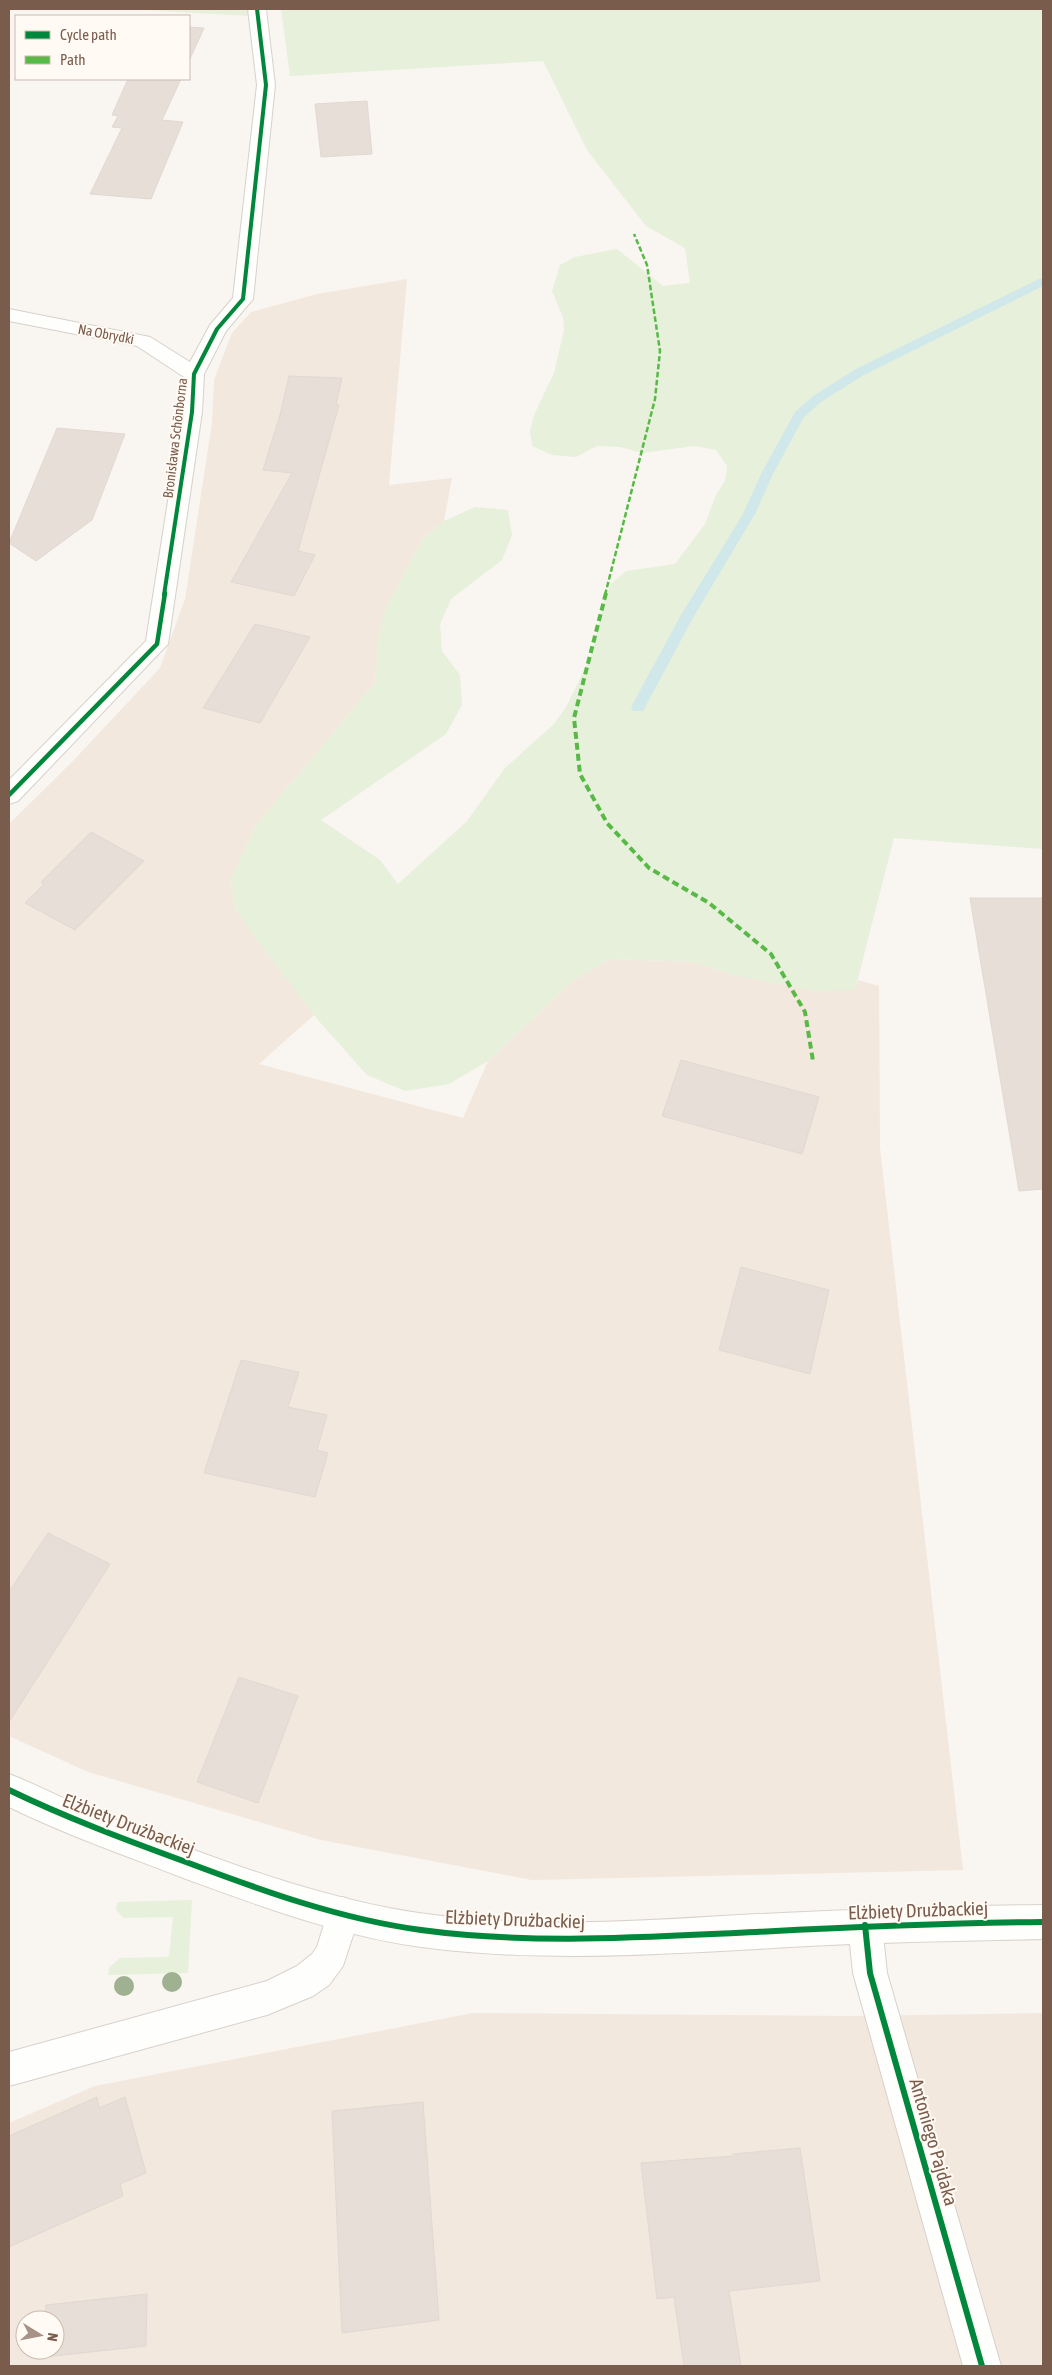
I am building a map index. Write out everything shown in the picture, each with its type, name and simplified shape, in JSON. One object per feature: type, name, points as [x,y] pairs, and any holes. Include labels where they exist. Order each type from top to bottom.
[{"type":"street","name":"Bronisława Schönborna","points":[[9,795],[156,644],[192,412],[194,374],[217,329],[243,299],[266,86],[257,9]]},
{"type":"street","name":"Na Obrydki","points":[[9,316],[142,341],[194,374]]},
{"type":"street","name":"Elżbiety Drużbackiej","points":[[9,1790],[106,1832],[178,1860],[273,1893],[343,1914],[420,1930],[518,1938],[646,1938],[865,1925],[1043,1922]]},
{"type":"street","points":[[9,2069],[266,1998],[316,1975],[328,1961],[343,1914]]},
{"type":"street","name":"Antoniego Pajdaka","points":[[865,1925],[870,1973],[982,2366]]},
{"type":"shaded area","points":[[407,279],[389,485],[452,478],[444,521],[423,538],[379,632],[375,683],[256,825],[230,881],[236,910],[314,1015],[259,1064],[463,1118],[488,1061],[574,980],[610,959],[695,962],[733,975],[855,990],[858,980],[879,986],[880,1148],[963,1870],[532,1880],[321,1840],[88,1772],[9,1736],[9,824],[72,762],[160,668],[185,599],[212,423],[214,380],[232,333],[251,312],[317,294]]},
{"type":"shaded area","points":[[473,2013],[847,2016],[1043,2013],[1043,2366],[9,2366],[9,2123],[95,2086]]},
{"type":"green space","points":[[125,9],[249,9],[250,16]]},
{"type":"green space","points":[[281,9],[1043,9],[1043,849],[894,838],[855,990],[815,991],[733,975],[695,962],[610,959],[574,980],[488,1061],[449,1084],[405,1091],[367,1075],[318,1020],[255,938],[236,910],[230,881],[256,825],[375,683],[379,632],[386,607],[423,538],[444,521],[475,507],[508,510],[512,535],[502,560],[451,599],[440,624],[442,651],[460,675],[462,705],[446,734],[321,820],[380,860],[398,884],[467,821],[505,768],[554,724],[566,707],[591,656],[604,600],[611,584],[626,571],[675,564],[705,524],[716,495],[725,481],[727,466],[716,450],[694,446],[642,453],[620,447],[597,446],[576,457],[552,455],[532,446],[530,431],[534,415],[554,373],[564,330],[563,317],[552,291],[560,265],[575,257],[617,249],[663,286],[690,283],[685,248],[646,226],[587,150],[543,61],[290,76]]},
{"type":"green space","points":[[192,1900],[188,1973],[108,1975],[109,1968],[120,1958],[169,1957],[173,1917],[124,1918],[116,1910],[117,1902]]},
{"type":"building","points":[[190,27],[204,28],[190,59]]},
{"type":"building","points":[[128,80],[181,80],[162,120],[183,122],[151,199],[90,194],[122,128],[112,127],[118,116],[112,115]]},
{"type":"building","points":[[367,101],[372,154],[321,157],[315,104]]},
{"type":"building","points":[[289,376],[342,378],[336,405],[339,405],[298,551],[315,555],[294,596],[231,582],[292,473],[263,470],[280,415]]},
{"type":"building","points":[[57,428],[125,434],[92,520],[36,561],[9,543]]},
{"type":"building","points":[[255,624],[310,637],[260,723],[203,708]]},
{"type":"building","points":[[91,832],[144,861],[75,930],[25,903],[44,884],[41,882]]},
{"type":"building","points":[[970,898],[1043,898],[1043,1189],[1019,1191]]},
{"type":"building","points":[[681,1060],[819,1097],[802,1154],[662,1116]]},
{"type":"building","points":[[741,1267],[829,1290],[810,1374],[719,1350]]},
{"type":"building","points":[[241,1360],[299,1372],[288,1407],[327,1415],[317,1450],[328,1453],[315,1497],[204,1473]]},
{"type":"building","points":[[48,1533],[110,1564],[9,1722],[9,1592]]},
{"type":"building","points":[[239,1677],[298,1696],[258,1803],[197,1782]]},
{"type":"building","points":[[97,2097],[99,2108],[125,2097],[146,2173],[120,2184],[123,2196],[9,2247],[9,2136]]},
{"type":"building","points":[[423,2102],[439,2320],[342,2333],[332,2111]]},
{"type":"building","points":[[800,2148],[820,2281],[729,2291],[741,2366],[684,2366],[674,2297],[657,2299],[641,2163],[733,2156],[733,2154]]},
{"type":"building","points":[[147,2294],[146,2346],[65,2355],[65,2310],[46,2310],[46,2305]]},
{"type":"waterway","points":[[638,707],[688,615],[749,514],[767,474],[799,415],[817,399],[860,372],[1043,282]]},
{"type":"marked path","points":[[634,234],[647,265],[655,307],[660,351],[655,399],[574,718],[580,774],[607,823],[649,868],[709,903],[771,954],[805,1012],[813,1061]]},
{"type":"cycle path","points":[[9,795],[157,644],[192,412],[194,374],[217,329],[243,299],[266,85],[257,9]]},
{"type":"cycle path","points":[[9,1790],[96,1828],[272,1893],[361,1919],[421,1930],[512,1938],[558,1939],[696,1935],[820,1928],[1043,1922]]},
{"type":"cycle path","points":[[865,1925],[870,1973],[982,2366]]}]
